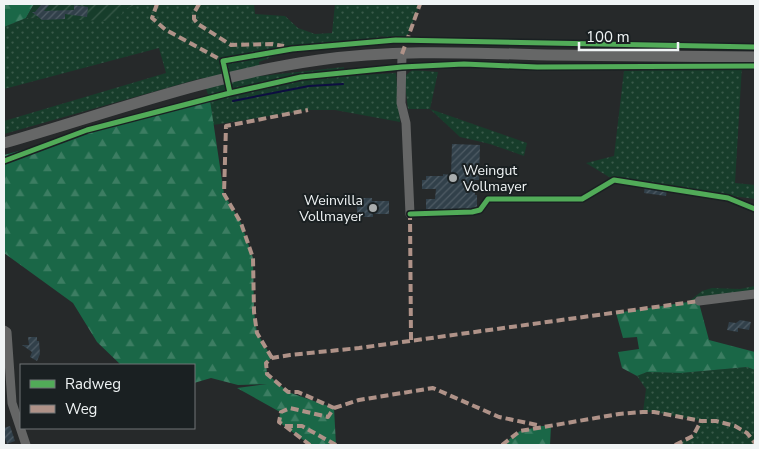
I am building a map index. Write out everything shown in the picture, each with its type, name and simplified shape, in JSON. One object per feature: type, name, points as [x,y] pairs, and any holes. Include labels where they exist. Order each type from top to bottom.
[{"type":"main road","points":[[4,142],[214,81],[319,60],[402,54],[755,57]]},
{"type":"street","points":[[402,54],[401,103],[406,123],[410,214]]},
{"type":"street","points":[[699,301],[755,294]]},
{"type":"street","points":[[4,330],[7,332],[8,405],[26,445]]},
{"type":"green space","points":[[4,4],[34,4],[26,18],[4,27]]},
{"type":"green space","points":[[34,4],[137,4],[123,10],[122,15],[112,14],[109,21],[26,18]]},
{"type":"green space","points":[[137,4],[254,4],[255,14],[285,16],[298,28],[315,34],[332,33],[335,4],[420,4],[406,40],[373,35],[396,40],[290,50],[259,62],[261,76],[344,67],[345,76],[396,73],[400,122],[335,110],[308,110],[213,125],[210,100],[202,78],[4,134],[4,121],[166,73],[159,48],[4,89],[4,27],[26,18],[65,19],[112,14]]},
{"type":"green space","points":[[742,66],[735,183],[755,185],[755,199],[614,180],[586,163],[614,156],[624,71]]},
{"type":"green space","points":[[412,70],[438,72],[430,109],[408,109],[404,77]]},
{"type":"green space","points":[[210,100],[224,194],[241,223],[253,258],[254,312],[257,333],[272,358],[266,363],[267,374],[288,392],[334,408],[336,445],[310,445],[279,422],[280,412],[237,388],[267,384],[238,385],[211,378],[195,383],[195,364],[120,364],[97,342],[73,303],[4,253],[4,155]]},
{"type":"green space","points":[[430,109],[527,143],[524,156],[490,144],[460,137]]},
{"type":"green space","points":[[755,286],[755,294],[688,302],[702,291],[712,288],[740,289]]},
{"type":"green space","points":[[688,302],[699,303],[709,340],[755,352],[755,370],[747,367],[681,373],[647,372],[637,376],[622,368],[618,352],[639,349],[637,337],[623,338],[616,313]]},
{"type":"green space","points":[[747,367],[755,370],[755,445],[675,445],[693,436],[701,421],[654,412],[643,412],[646,389],[637,376],[647,372],[681,373]]},
{"type":"green space","points":[[551,426],[550,445],[502,445],[520,431]]},
{"type":"building","points":[[42,4],[50,4],[44,11],[74,10],[74,5],[88,7],[87,17],[65,14],[65,19],[42,20],[32,12],[35,12]]},
{"type":"building","name":"Weingut Vollmayer","points":[[452,144],[480,145],[479,180],[475,180],[477,209],[426,209],[426,199],[435,199],[436,189],[422,189],[422,180],[426,180],[426,176],[451,175]]},
{"type":"building","points":[[645,186],[667,189],[666,196],[644,193]]},
{"type":"building","name":"Weinvilla Vollmayer","points":[[357,198],[372,198],[372,201],[389,201],[389,214],[357,217]]},
{"type":"building","points":[[740,320],[751,322],[749,330],[738,328],[738,332],[727,330],[729,322],[736,323]]},
{"type":"building","points":[[28,337],[37,337],[37,341],[39,341],[40,354],[37,361],[30,357],[32,352],[22,345],[29,345]]},
{"type":"building","points":[[10,426],[15,441],[7,444],[4,428]]},
{"type":"waterway","points":[[233,101],[309,86],[343,84]]},
{"type":"marked path","points":[[157,4],[152,18],[166,30],[223,61]]},
{"type":"marked path","points":[[199,4],[194,13],[194,19],[198,24],[231,45],[272,44],[284,46]]},
{"type":"marked path","points":[[402,54],[420,4]]},
{"type":"marked path","points":[[272,358],[257,333],[254,312],[253,258],[241,223],[224,194],[226,126],[308,110]]},
{"type":"marked path","points":[[411,340],[410,214],[414,214]]},
{"type":"marked path","points":[[336,445],[302,426],[285,426],[279,422],[281,412],[290,408],[328,417],[334,408],[298,392],[288,392],[267,374],[266,363],[272,358],[359,348],[699,301]]},
{"type":"marked path","points":[[334,408],[359,400],[433,388],[499,417],[537,425]]},
{"type":"marked path","points":[[502,445],[520,431],[619,414],[643,412],[654,412],[701,421],[716,421],[735,426],[747,433],[755,443]]},
{"type":"marked path","points":[[675,445],[693,436],[701,421]]},
{"type":"marked path","points":[[285,426],[310,445]]},
{"type":"cycle path","points":[[230,93],[223,61],[292,49],[396,40],[755,47]]},
{"type":"cycle path","points":[[4,161],[87,130],[230,93],[301,77],[402,67],[464,64],[537,67],[755,66]]},
{"type":"cycle path","points":[[410,214],[472,212],[480,210],[488,199],[582,199],[614,180],[728,198],[755,209]]},
{"type":"place","name":"Weingut Vollmayer","points":[[453,178]]},
{"type":"place","name":"Weinvilla Vollmayer","points":[[373,208]]}]
